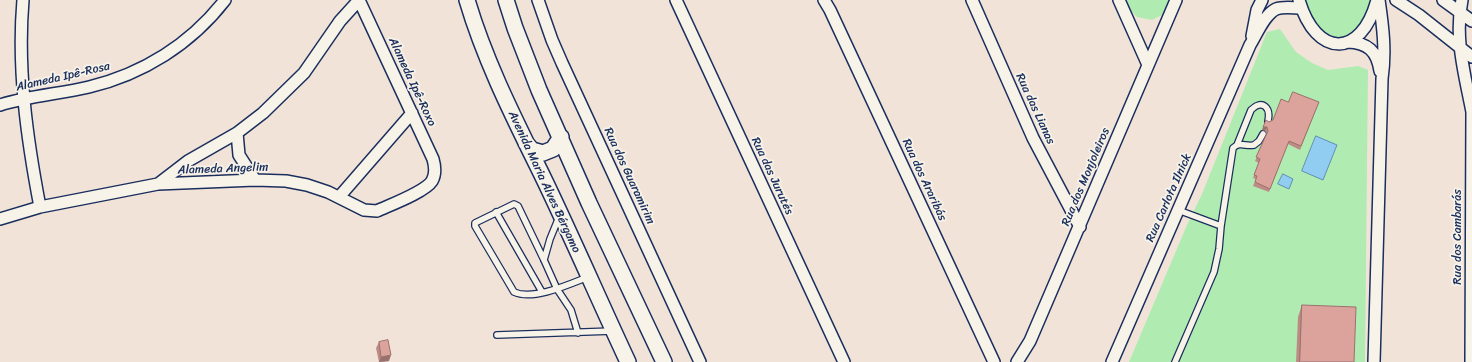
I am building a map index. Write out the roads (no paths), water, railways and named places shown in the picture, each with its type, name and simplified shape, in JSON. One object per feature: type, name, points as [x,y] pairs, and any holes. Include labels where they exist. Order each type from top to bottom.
[{"type":"street","points":[[23,0],[21,54],[24,98],[29,150],[40,207]]},
{"type":"street","name":"Alameda Ipê-Rosa","points":[[0,105],[24,98],[95,85],[141,69],[166,54],[190,36],[211,18],[225,0]]},
{"type":"street","points":[[158,184],[188,161],[237,133],[263,113],[304,73],[340,21],[359,0]]},
{"type":"street","name":"Alameda Ipê-Roxo","points":[[359,0],[433,159],[434,177]]},
{"type":"street","name":"Avenida Maria Alves Bérgamo","points":[[467,0],[485,52],[525,142],[628,362]]},
{"type":"street","points":[[506,0],[536,82],[589,203],[664,362]]},
{"type":"street","name":"Rua dos Guaramirim","points":[[538,0],[562,63],[700,362]]},
{"type":"street","name":"Rua das Jurutés","points":[[676,0],[844,362]]},
{"type":"street","name":"Rua dos Araribás","points":[[824,0],[830,5],[994,362]]},
{"type":"street","name":"Rua das Lianas","points":[[972,0],[1033,138],[1080,227]]},
{"type":"street","points":[[1119,0],[1148,64]]},
{"type":"street","name":"Rua dos Monjoleiros","points":[[1017,362],[1030,341],[1176,0]]},
{"type":"street","name":"Rua Carlota Ilnick","points":[[1250,45],[1258,10],[1262,0]]},
{"type":"street","points":[[1348,42],[1360,34],[1368,23],[1378,0]]},
{"type":"street","points":[[1374,362],[1382,79],[1384,65],[1384,37],[1378,0]]},
{"type":"street","points":[[1396,0],[1420,15],[1472,57]]},
{"type":"street","points":[[1443,0],[1472,21]]},
{"type":"street","name":"Rua dos Cambarás","points":[[1462,0],[1459,12],[1459,48],[1472,111],[1471,362]]},
{"type":"street","points":[[1300,4],[1309,25],[1320,38],[1326,42],[1363,44],[1374,52],[1380,66],[1382,79]]},
{"type":"street","name":"Rua Carlota Ilnick","points":[[1112,362],[1250,45],[1271,13],[1276,9],[1300,4]]},
{"type":"street","points":[[339,197],[412,113]]},
{"type":"street","points":[[237,133],[239,155],[255,180]]},
{"type":"street","points":[[525,142],[532,150],[543,153],[553,149],[561,137]]},
{"type":"street","name":"Alameda Angelim","points":[[0,219],[40,207],[158,184],[255,180],[296,182],[318,188],[364,210],[377,211],[422,190],[432,182],[434,177]]},
{"type":"lane","points":[[1175,362],[1214,272],[1219,249],[1233,148],[1237,145],[1251,110],[1256,106],[1262,105],[1268,109],[1268,121]]},
{"type":"lane","points":[[1237,145],[1254,145],[1259,141],[1263,134]]},
{"type":"lane","points":[[578,333],[571,310],[557,289],[518,206],[514,204],[475,223],[475,226],[514,292],[527,295],[557,289],[589,277]]},
{"type":"lane","points":[[1178,210],[1221,226]]},
{"type":"lane","points":[[496,212],[542,292]]},
{"type":"lane","points":[[544,260],[550,239],[560,215]]},
{"type":"lane","points":[[497,335],[614,331]]},
{"type":"water","points":[[1316,136],[1337,145],[1323,180],[1302,171]]},
{"type":"water","points":[[1283,174],[1293,179],[1289,189],[1278,184]]}]
